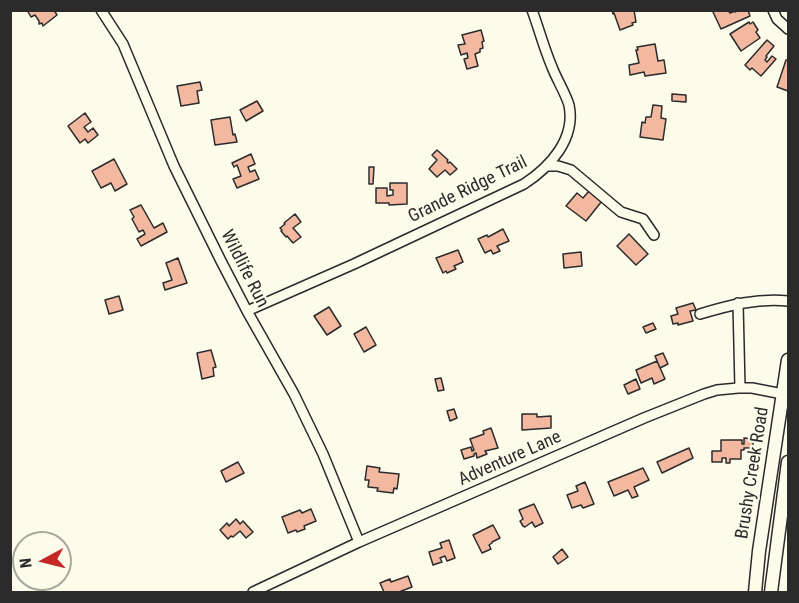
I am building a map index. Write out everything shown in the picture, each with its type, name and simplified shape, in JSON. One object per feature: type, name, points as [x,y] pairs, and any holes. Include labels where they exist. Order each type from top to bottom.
[{"type":"main road","name":"Brushy Creek Road","points":[[755,592],[759,551],[786,395],[789,360]]},
{"type":"main road","name":"Brushy Creek Road","points":[[771,592],[789,462]]},
{"type":"street","name":"Wildlife Run","points":[[101,10],[123,44],[174,166],[247,311],[294,394],[323,454],[359,542]]},
{"type":"street","name":"Grande Ridge Trail","points":[[247,311],[354,264],[524,184],[547,166],[563,145],[567,134],[570,117],[569,105],[554,73],[532,10]]},
{"type":"street","points":[[773,10],[777,19],[789,29]]},
{"type":"street","points":[[547,166],[558,166],[571,170],[621,212],[644,219],[654,235]]},
{"type":"street","points":[[700,314],[738,303],[789,301]]},
{"type":"street","points":[[738,303],[740,388]]},
{"type":"street","name":"Adventure Lane","points":[[253,592],[359,542],[704,394],[717,390],[752,388],[786,395]]},
{"type":"building","points":[[27,10],[54,10],[57,15],[43,26],[42,23],[39,24],[35,15],[31,17]]},
{"type":"building","points":[[612,10],[634,10],[636,22],[620,30]]},
{"type":"building","points":[[728,10],[730,13],[748,10],[750,16],[721,29],[713,12]]},
{"type":"building","points":[[749,22],[750,24],[753,22],[760,38],[741,51],[730,34]]},
{"type":"building","points":[[481,30],[483,48],[475,54],[478,66],[467,69],[464,59],[468,58],[467,53],[461,55],[458,45],[465,44],[462,35]]},
{"type":"building","points":[[767,40],[774,46],[765,60],[767,62],[772,56],[776,59],[761,76],[745,65]]},
{"type":"building","points":[[655,44],[658,61],[664,60],[666,73],[645,76],[644,72],[630,75],[629,65],[639,63],[637,47]]},
{"type":"building","points":[[786,60],[788,60],[788,91],[777,87]]},
{"type":"building","points":[[200,82],[202,90],[197,91],[199,103],[181,106],[177,86]]},
{"type":"building","points":[[672,94],[686,95],[686,102],[672,101]]},
{"type":"building","points":[[257,101],[263,111],[246,121],[240,110]]},
{"type":"building","points":[[653,105],[662,106],[661,118],[666,119],[663,140],[640,137],[642,122],[645,123],[646,117],[651,117]]},
{"type":"building","points":[[85,113],[91,122],[84,127],[88,132],[93,128],[98,135],[88,143],[85,139],[80,143],[68,126]]},
{"type":"building","points":[[230,117],[233,135],[235,134],[237,142],[215,145],[211,120]]},
{"type":"building","points":[[437,150],[448,160],[448,163],[450,162],[457,169],[450,175],[445,170],[437,177],[429,169],[437,160],[432,155]]},
{"type":"building","points":[[251,154],[255,164],[248,167],[250,172],[255,170],[259,179],[237,188],[233,179],[241,176],[237,165],[234,167],[232,163]]},
{"type":"building","points":[[114,159],[127,184],[115,191],[111,183],[101,188],[92,171]]},
{"type":"building","points":[[369,167],[374,167],[373,184],[369,184]]},
{"type":"building","points":[[390,183],[407,183],[407,204],[376,203],[376,188],[387,188],[387,196],[393,195]]},
{"type":"building","points":[[589,191],[602,201],[586,221],[566,206],[577,193],[583,198]]},
{"type":"building","points":[[141,205],[154,228],[163,223],[167,232],[141,246],[137,239],[145,234],[143,230],[139,232],[130,210]]},
{"type":"building","points":[[295,214],[301,222],[293,228],[301,237],[293,243],[280,228]]},
{"type":"building","points":[[503,229],[509,241],[497,246],[500,251],[493,254],[491,250],[485,253],[478,239],[487,235],[488,237]]},
{"type":"building","points":[[629,234],[648,254],[636,265],[617,246]]},
{"type":"building","points":[[458,250],[463,262],[454,266],[456,269],[443,273],[436,258]]},
{"type":"building","points":[[581,252],[582,266],[564,268],[563,254]]},
{"type":"building","points":[[178,258],[187,283],[165,290],[163,283],[172,280],[166,263]]},
{"type":"building","points":[[119,296],[123,310],[109,314],[105,300]]},
{"type":"building","points":[[693,303],[696,310],[690,311],[693,321],[673,324],[671,316],[678,314],[676,308]]},
{"type":"building","points":[[329,307],[341,326],[327,335],[314,316]]},
{"type":"building","points":[[653,323],[656,329],[646,333],[643,327]]},
{"type":"building","points":[[366,327],[376,345],[364,352],[354,334]]},
{"type":"building","points":[[211,350],[216,367],[213,368],[214,376],[202,379],[197,353]]},
{"type":"building","points":[[663,353],[668,364],[660,368],[655,356]]},
{"type":"building","points":[[657,361],[665,379],[654,384],[652,378],[641,383],[636,370]]},
{"type":"building","points":[[441,378],[444,390],[438,391],[435,379]]},
{"type":"building","points":[[636,379],[640,389],[628,394],[624,385]]},
{"type":"building","points":[[454,409],[457,418],[450,421],[447,411]]},
{"type":"building","points":[[522,414],[537,414],[537,417],[551,416],[551,428],[522,430]]},
{"type":"building","points":[[491,428],[498,448],[485,451],[487,454],[477,458],[476,453],[464,459],[461,450],[471,447],[472,451],[474,450],[470,439],[484,434],[483,431]]},
{"type":"building","points":[[744,438],[753,439],[753,448],[741,450],[741,459],[730,459],[730,463],[726,463],[726,458],[722,458],[722,462],[712,462],[712,451],[721,451],[721,440],[742,440],[744,444]]},
{"type":"building","points":[[689,448],[693,458],[662,473],[657,462]]},
{"type":"building","points":[[238,462],[244,473],[226,482],[221,471]]},
{"type":"building","points":[[367,466],[380,468],[379,472],[399,474],[397,489],[394,488],[393,493],[368,487],[369,480],[365,480]]},
{"type":"building","points":[[643,468],[649,480],[634,487],[638,496],[632,498],[628,490],[614,496],[608,482]]},
{"type":"building","points":[[585,482],[594,504],[583,508],[581,505],[572,508],[567,495],[578,491],[576,486]]},
{"type":"building","points":[[534,504],[543,523],[535,527],[532,522],[525,527],[520,521],[523,519],[519,510]]},
{"type":"building","points":[[311,509],[316,521],[304,526],[305,529],[288,533],[282,517],[300,510],[302,513]]},
{"type":"building","points":[[236,519],[240,524],[243,521],[253,532],[246,538],[240,531],[228,539],[220,530],[227,523],[229,526]]},
{"type":"building","points":[[493,525],[500,538],[489,545],[491,549],[482,553],[473,535]]},
{"type":"building","points":[[449,540],[455,558],[447,561],[445,556],[440,558],[442,562],[433,565],[429,552],[442,548],[440,543]]},
{"type":"building","points":[[562,549],[568,557],[558,564],[553,557]]},
{"type":"building","points":[[408,576],[412,587],[399,592],[384,592],[380,583],[390,579],[391,582]]}]
